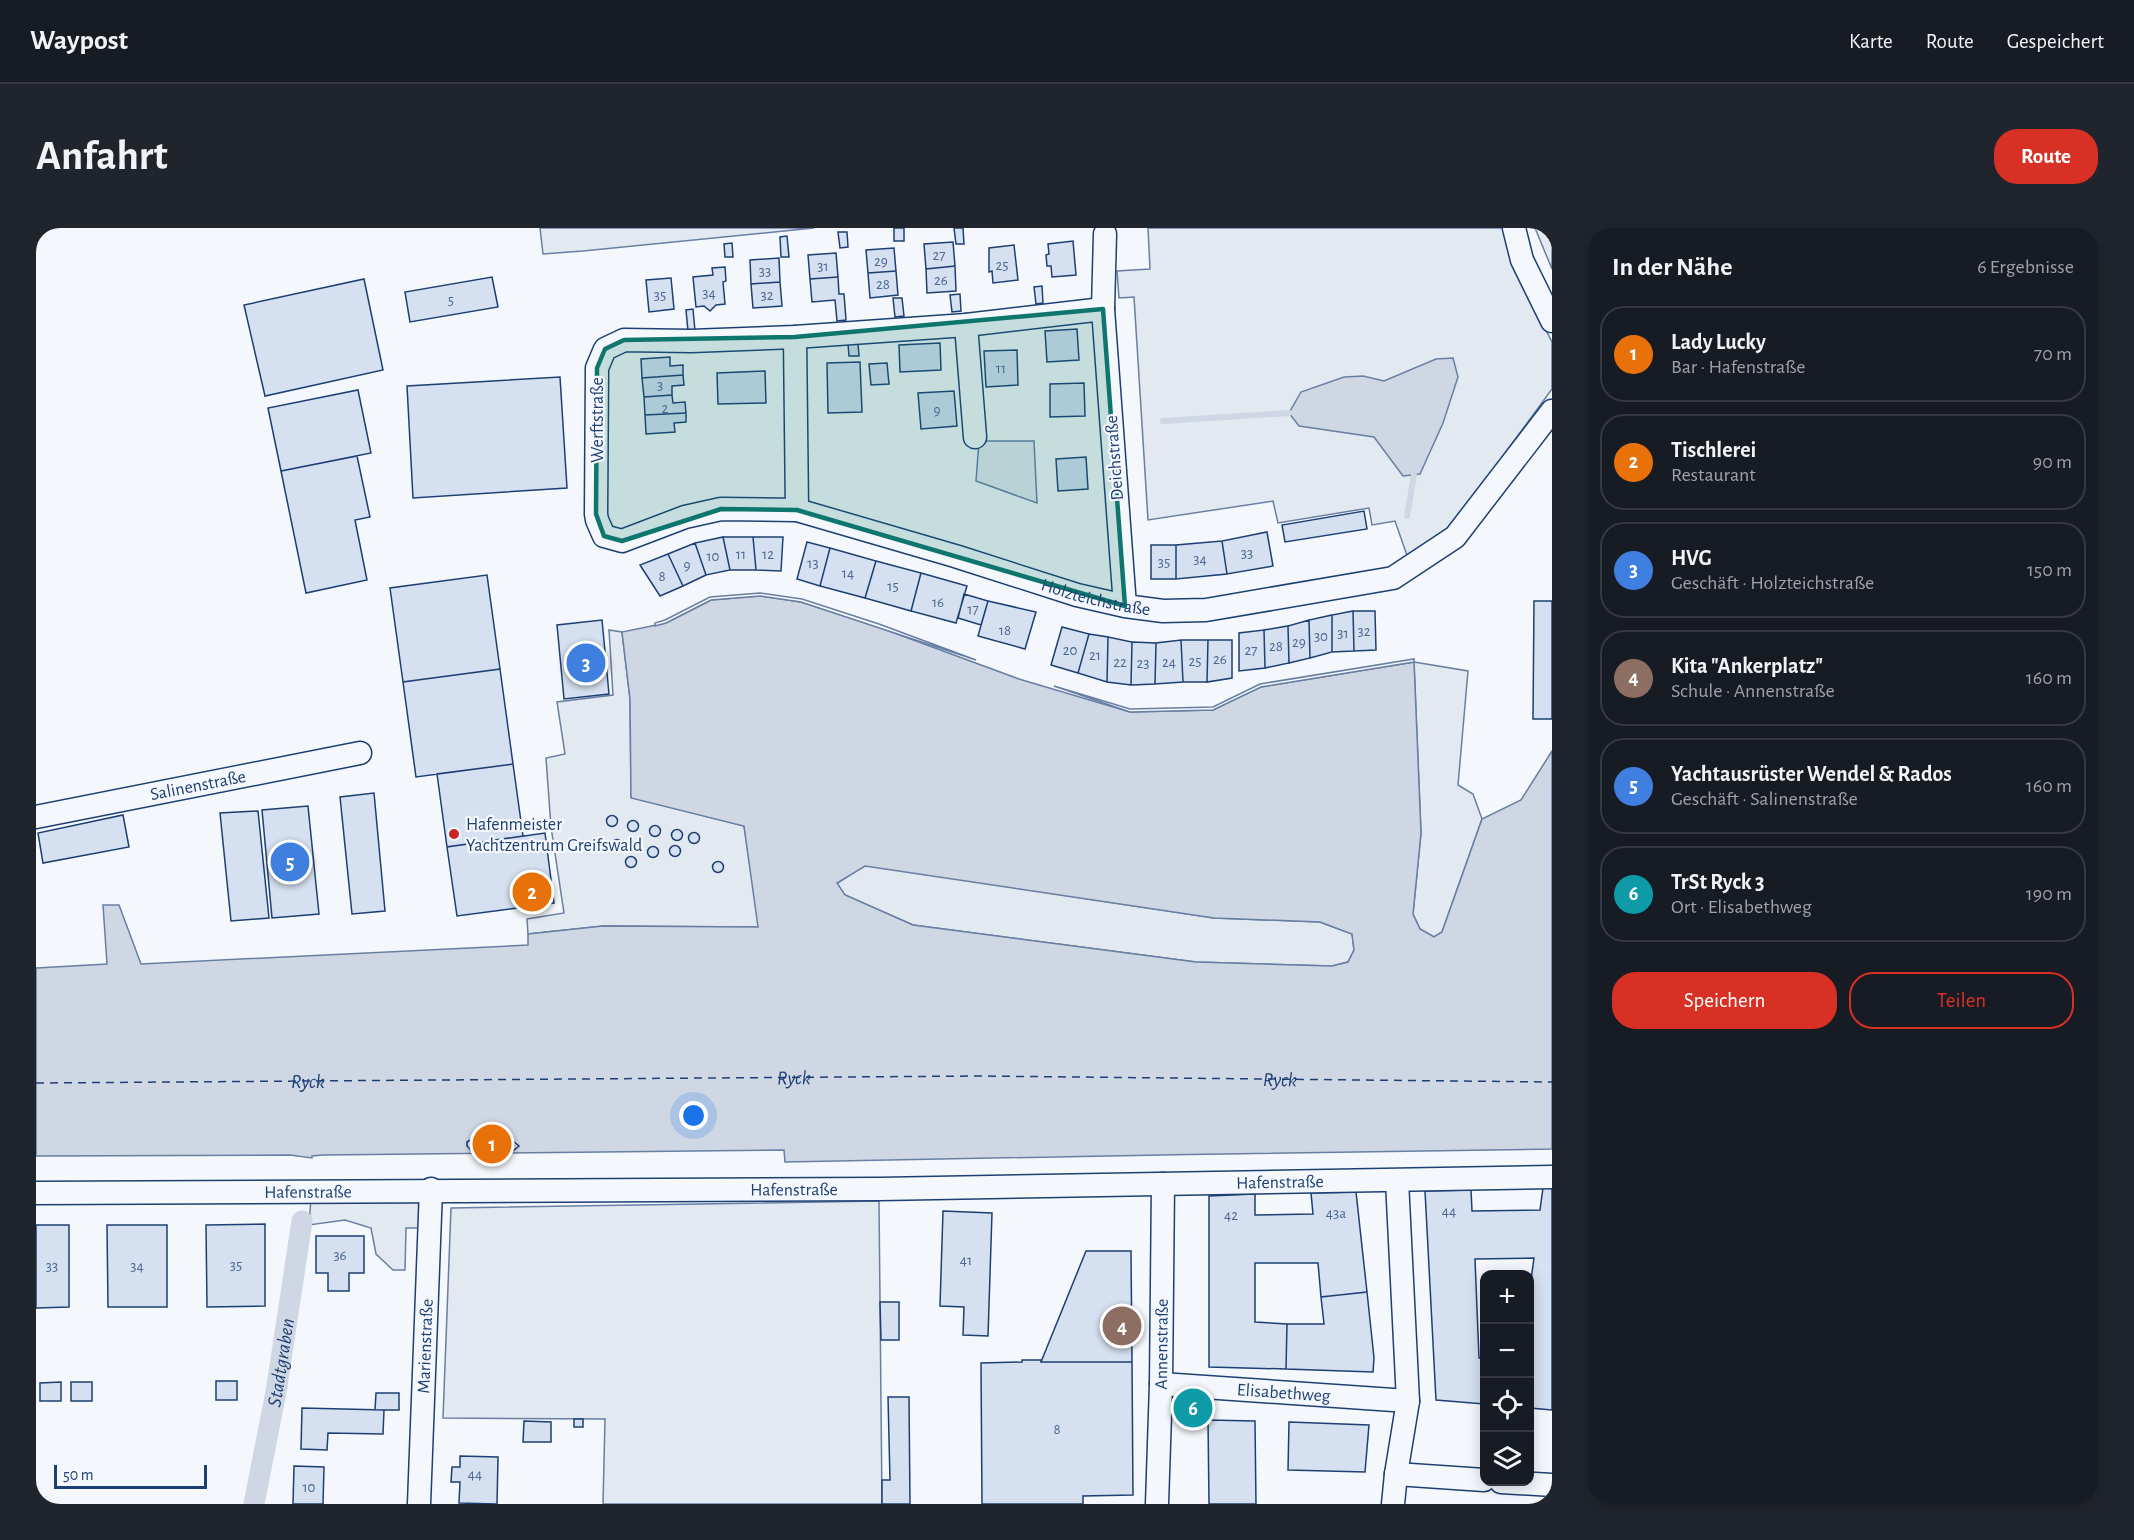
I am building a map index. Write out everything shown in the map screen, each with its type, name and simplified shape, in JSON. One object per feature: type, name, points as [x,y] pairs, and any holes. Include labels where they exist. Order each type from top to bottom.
[{"type":"street","points":[[1514,228],[1522,260],[1552,321]]},
{"type":"street","name":"Deichstraße","points":[[1105,234],[1103,309],[1125,606]]},
{"type":"street","points":[[797,510],[795,337],[966,324],[1103,309]]},
{"type":"street","points":[[966,324],[975,437]]},
{"type":"street","name":"Werftstraße","points":[[596,514],[597,368],[605,349],[624,340],[691,341],[795,337]]},
{"type":"street","name":"Holzteichstraße","points":[[596,514],[604,536],[622,541],[685,517],[722,509],[797,510],[955,556],[1077,595],[1125,606],[1163,610],[1206,610],[1393,578],[1455,537],[1552,411]]},
{"type":"street","name":"Salinenstraße","points":[[36,817],[360,753]]},
{"type":"street","name":"Hafenstraße","points":[[36,1193],[431,1189],[880,1189],[1552,1177]]},
{"type":"street","points":[[1393,1504],[1408,1401],[1397,1181]]},
{"type":"street","name":"Annenstraße","points":[[1157,1504],[1163,1184]]},
{"type":"street","name":"Marienstraße","points":[[419,1504],[431,1189]]},
{"type":"street","name":"Elisabethweg","points":[[1161,1384],[1408,1401]]},
{"type":"street","points":[[1396,1474],[1480,1480]]},
{"type":"street","points":[[1534,1484],[1552,1485]]},
{"type":"highlighted area","points":[[1103,309],[1125,606],[797,510],[721,509],[622,541],[604,536],[596,514],[597,368],[605,349],[624,340],[795,337]]},
{"type":"shaded area","points":[[540,228],[814,228],[543,254]]},
{"type":"shaded area","points":[[1148,228],[1506,228],[1523,286],[1552,342],[1552,389],[1451,527],[1409,561],[1395,521],[1372,525],[1369,508],[1278,523],[1273,501],[1148,520],[1134,297],[1119,298],[1117,271],[1150,269]]},
{"type":"shaded area","points":[[1535,228],[1552,228],[1552,269]]},
{"type":"shaded area","points":[[979,441],[1034,441],[1037,503],[976,481]]},
{"type":"shaded area","points":[[609,630],[622,632],[630,699],[631,797],[744,826],[759,927],[603,926],[528,934],[527,919],[564,913],[551,827],[546,758],[565,754],[557,702],[613,695]]},
{"type":"shaded area","points":[[1414,662],[1468,671],[1458,785],[1473,794],[1482,819],[1442,932],[1434,937],[1420,929],[1413,914],[1421,833]]},
{"type":"shaded area","points":[[865,865],[1214,918],[1320,922],[1352,934],[1354,950],[1348,962],[1332,966],[1196,962],[913,925],[845,895],[836,884]]},
{"type":"shaded area","points":[[311,1198],[418,1202],[422,1219],[420,1228],[406,1228],[405,1270],[393,1270],[376,1254],[371,1228],[345,1220],[309,1225]]},
{"type":"shaded area","points":[[879,1201],[882,1504],[603,1504],[605,1419],[443,1418],[451,1208]]},
{"type":"water","points":[[1453,358],[1458,377],[1443,423],[1420,474],[1403,476],[1374,437],[1299,426],[1289,413],[1301,392],[1344,377],[1363,376],[1384,381],[1436,359]]},
{"type":"water","name":"Ryck","points":[[760,596],[801,602],[878,627],[1019,679],[1130,712],[1213,710],[1260,687],[1414,662],[1421,833],[1413,914],[1420,929],[1434,937],[1442,932],[1482,819],[1521,800],[1552,751],[1552,1149],[785,1162],[784,1150],[323,1155],[312,1156],[312,1158],[290,1155],[36,1156],[36,968],[107,964],[103,905],[119,905],[141,964],[528,945],[528,934],[603,926],[758,927],[744,826],[631,798],[630,699],[622,632],[666,623],[711,600]],"holes":[[[865,866],[1214,918],[1320,922],[1352,934],[1354,950],[1348,962],[1332,966],[1196,962],[913,925],[845,895],[837,883]]]},
{"type":"pier","points":[[760,593],[802,599],[879,624],[976,660],[801,602],[760,596],[711,600],[666,623],[655,626],[655,623],[710,597]]},
{"type":"pier","points":[[1414,659],[1414,662],[1261,687],[1213,710],[1130,712],[1054,686],[1130,709],[1213,707],[1260,684]]},
{"type":"building","points":[[894,228],[904,228],[904,241],[894,241]]},
{"type":"building","points":[[954,228],[963,228],[964,244],[956,244]]},
{"type":"building","points":[[838,232],[847,232],[848,247],[840,248]]},
{"type":"building","points":[[787,236],[789,257],[781,257],[780,237]]},
{"type":"building","points":[[1073,241],[1076,275],[1052,277],[1051,266],[1047,266],[1048,244]]},
{"type":"building","points":[[953,242],[955,266],[926,269],[924,244]]},
{"type":"building","points":[[732,243],[733,257],[725,257],[724,244]]},
{"type":"building","points":[[1014,245],[1018,280],[993,283],[992,271],[989,272],[989,248]]},
{"type":"building","points":[[894,248],[896,271],[868,273],[866,250]]},
{"type":"building","points":[[836,253],[838,277],[810,279],[808,255]]},
{"type":"building","points":[[779,258],[780,282],[751,284],[750,260]]},
{"type":"building","points":[[955,266],[956,291],[927,293],[926,269]]},
{"type":"building","points":[[725,267],[726,281],[723,282],[725,304],[716,305],[710,311],[704,306],[696,307],[693,277],[713,275],[712,268]]},
{"type":"building","points":[[896,271],[898,295],[870,298],[868,273]]},
{"type":"building","points":[[492,277],[498,307],[410,322],[405,292]]},
{"type":"building","points":[[838,277],[839,294],[844,294],[846,320],[837,321],[835,300],[812,302],[810,279]]},
{"type":"building","points":[[671,278],[674,309],[649,312],[646,280]]},
{"type":"building","points":[[364,279],[383,370],[265,396],[244,305]]},
{"type":"building","points":[[780,282],[782,306],[753,308],[751,284]]},
{"type":"building","points":[[1042,286],[1043,303],[1036,304],[1034,287]]},
{"type":"building","points":[[960,294],[961,311],[952,312],[950,295]]},
{"type":"building","points":[[893,298],[902,298],[904,316],[895,317]]},
{"type":"building","points":[[693,309],[695,331],[688,331],[686,310]]},
{"type":"building","points":[[1077,329],[1079,360],[1047,362],[1045,331]]},
{"type":"building","points":[[940,343],[941,370],[900,372],[899,345]]},
{"type":"building","points":[[848,344],[858,344],[859,356],[849,356]]},
{"type":"building","points":[[1017,350],[1018,385],[986,387],[984,351]]},
{"type":"building","points":[[670,357],[670,366],[683,365],[683,375],[642,378],[641,359]]},
{"type":"building","points":[[860,362],[862,412],[828,413],[827,363]]},
{"type":"building","points":[[887,363],[889,384],[871,385],[869,364]]},
{"type":"building","points":[[765,371],[766,403],[718,404],[717,373]]},
{"type":"building","points":[[683,375],[684,385],[672,386],[672,395],[644,397],[642,378]]},
{"type":"building","points":[[560,377],[567,488],[413,498],[407,386]]},
{"type":"building","points":[[1084,383],[1085,416],[1050,417],[1050,384]]},
{"type":"building","points":[[358,390],[371,453],[281,471],[268,408]]},
{"type":"building","points":[[954,391],[957,426],[921,429],[918,393]]},
{"type":"building","points":[[672,395],[673,403],[685,402],[686,413],[645,415],[644,397]]},
{"type":"building","points":[[686,413],[686,422],[674,423],[675,432],[646,434],[645,415]]},
{"type":"building","points":[[357,456],[370,517],[355,520],[367,580],[306,593],[281,471]]},
{"type":"building","points":[[1086,457],[1088,489],[1058,491],[1056,459]]},
{"type":"building","points":[[1364,511],[1367,529],[1285,542],[1282,525]]},
{"type":"building","points":[[1267,532],[1273,566],[1227,574],[1222,541]]},
{"type":"building","points":[[723,537],[730,570],[706,575],[695,543]]},
{"type":"building","points":[[723,537],[753,537],[756,570],[730,570]]},
{"type":"building","points":[[753,537],[783,537],[781,571],[756,570]]},
{"type":"building","points":[[1222,541],[1227,574],[1176,579],[1176,545]]},
{"type":"building","points":[[807,542],[830,548],[820,586],[797,579]]},
{"type":"building","points":[[695,543],[706,575],[683,586],[668,554]]},
{"type":"building","points":[[1151,545],[1176,545],[1176,579],[1151,579]]},
{"type":"building","points":[[830,548],[876,561],[865,598],[820,586]]},
{"type":"building","points":[[668,554],[683,586],[660,596],[640,565]]},
{"type":"building","points":[[876,561],[921,573],[911,611],[865,598]]},
{"type":"building","points":[[921,573],[967,586],[956,623],[911,611]]},
{"type":"building","points":[[487,575],[500,669],[403,682],[390,588]]},
{"type":"building","points":[[964,594],[988,601],[981,625],[958,618]]},
{"type":"building","points":[[988,601],[1036,612],[1025,649],[978,636]]},
{"type":"building","points":[[1534,601],[1552,601],[1552,719],[1533,719]]},
{"type":"building","points":[[1353,611],[1354,651],[1332,652],[1332,615]]},
{"type":"building","points":[[1353,611],[1375,611],[1376,650],[1354,651]]},
{"type":"building","points":[[1332,615],[1332,652],[1310,658],[1309,620]]},
{"type":"building","points":[[602,620],[609,694],[564,699],[557,625]]},
{"type":"building","points":[[1309,620],[1310,658],[1289,663],[1288,626]]},
{"type":"building","points":[[1288,626],[1289,663],[1265,668],[1264,630]]},
{"type":"building","points":[[1062,627],[1089,634],[1078,673],[1051,665]]},
{"type":"building","points":[[1264,630],[1265,668],[1239,671],[1239,633]]},
{"type":"building","points":[[1089,634],[1108,637],[1107,682],[1078,673]]},
{"type":"building","points":[[1108,637],[1132,642],[1131,685],[1107,682]]},
{"type":"building","points":[[1181,640],[1208,640],[1207,682],[1183,682]]},
{"type":"building","points":[[1181,640],[1183,682],[1155,684],[1156,643]]},
{"type":"building","points":[[1208,640],[1232,640],[1232,678],[1207,682]]},
{"type":"building","points":[[1132,642],[1156,643],[1155,684],[1131,685]]},
{"type":"building","points":[[500,669],[513,764],[416,777],[403,682]]},
{"type":"building","points":[[513,764],[523,836],[447,847],[437,774]]},
{"type":"building","points":[[374,793],[385,911],[352,914],[340,797]]},
{"type":"building","points":[[308,806],[319,914],[272,918],[262,810]]},
{"type":"building","points":[[258,811],[269,918],[231,921],[220,813]]},
{"type":"building","points":[[123,815],[129,847],[43,863],[38,833]]},
{"type":"building","points":[[612,815],[618,821],[612,827],[606,821]]},
{"type":"building","points":[[633,820],[639,826],[633,832],[627,826]]},
{"type":"building","points":[[655,825],[661,831],[655,837],[649,831]]},
{"type":"building","points":[[677,829],[683,835],[677,841],[671,835]]},
{"type":"building","points":[[694,832],[700,838],[694,844],[688,838]]},
{"type":"building","points":[[545,833],[554,903],[457,916],[447,847]]},
{"type":"building","points":[[617,839],[623,845],[617,851],[611,845]]},
{"type":"building","points":[[675,845],[681,851],[675,857],[669,851]]},
{"type":"building","points":[[653,846],[659,852],[653,858],[647,852]]},
{"type":"building","points":[[631,856],[637,862],[631,868],[625,862]]},
{"type":"building","points":[[718,861],[724,867],[718,873],[712,867]]},
{"type":"building","points":[[478,1135],[502,1136],[519,1146],[510,1153],[478,1154],[467,1146],[467,1142]]},
{"type":"building","points":[[1543,1188],[1552,1188],[1552,1410],[1534,1408],[1534,1258],[1475,1259],[1480,1404],[1436,1400],[1425,1191],[1471,1190],[1472,1211],[1540,1210]]},
{"type":"building","points":[[1356,1192],[1367,1292],[1321,1297],[1318,1263],[1255,1263],[1255,1322],[1287,1324],[1286,1369],[1209,1367],[1209,1196],[1255,1194],[1255,1215],[1313,1214],[1311,1193]]},
{"type":"building","points":[[943,1211],[992,1213],[988,1336],[963,1335],[964,1307],[940,1306]]},
{"type":"building","points":[[265,1224],[265,1306],[207,1307],[206,1225]]},
{"type":"building","points":[[36,1225],[69,1225],[69,1307],[36,1308]]},
{"type":"building","points":[[107,1225],[167,1225],[167,1307],[108,1307]]},
{"type":"building","points":[[316,1236],[364,1236],[364,1273],[349,1273],[349,1291],[328,1291],[328,1273],[316,1273]]},
{"type":"building","points":[[1086,1251],[1131,1251],[1132,1362],[1041,1362]]},
{"type":"building","points":[[1367,1292],[1374,1358],[1373,1372],[1286,1369],[1287,1324],[1324,1324],[1321,1297]]},
{"type":"building","points":[[880,1302],[899,1302],[899,1340],[881,1340]]},
{"type":"building","points":[[1022,1360],[1132,1362],[1133,1495],[1083,1496],[1083,1504],[982,1504],[981,1363],[1022,1362]]},
{"type":"building","points":[[216,1381],[237,1381],[237,1400],[216,1400]]},
{"type":"building","points":[[61,1382],[61,1401],[40,1401],[40,1383]]},
{"type":"building","points":[[71,1382],[92,1382],[92,1401],[71,1401]]},
{"type":"building","points":[[376,1393],[399,1393],[399,1410],[375,1410]]},
{"type":"building","points":[[888,1397],[909,1397],[910,1504],[882,1504],[882,1480],[890,1480]]},
{"type":"building","points":[[1189,1405],[1198,1406],[1198,1411],[1189,1410]]},
{"type":"building","points":[[302,1408],[384,1410],[383,1434],[328,1433],[327,1450],[301,1449]]},
{"type":"building","points":[[574,1419],[583,1419],[583,1427],[574,1427]]},
{"type":"building","points":[[1208,1420],[1255,1421],[1256,1504],[1209,1504]]},
{"type":"building","points":[[524,1421],[551,1422],[551,1442],[523,1442]]},
{"type":"building","points":[[1289,1422],[1369,1425],[1365,1472],[1288,1470]]},
{"type":"building","points":[[460,1456],[498,1457],[497,1504],[459,1503],[460,1482],[451,1482],[452,1467],[460,1467]]},
{"type":"building","points":[[294,1466],[324,1467],[323,1504],[293,1504]]},
{"type":"waterway","points":[[1163,421],[1289,413]]},
{"type":"waterway","points":[[1407,516],[1414,475]]},
{"type":"waterway","name":"Stadtgraben","points":[[254,1504],[276,1392],[302,1221]]},
{"type":"ferry route","points":[[36,1083],[979,1076],[1552,1082]]},
{"type":"place","name":"HVG","points":[[586,663]]},
{"type":"place","name":"Hafenmeister Yachtzentrum Greifswald","points":[[454,834]]},
{"type":"place","name":"Yachtausrüster Wendel & Rados","points":[[290,862]]},
{"type":"place","name":"Tischlerei","points":[[532,892]]},
{"type":"place","name":"Lady Lucky","points":[[492,1144]]},
{"type":"place","name":"Kita \"Ankerplatz\"","points":[[1122,1326]]},
{"type":"place","name":"TrSt Ryck 3","points":[[1193,1408]]}]
